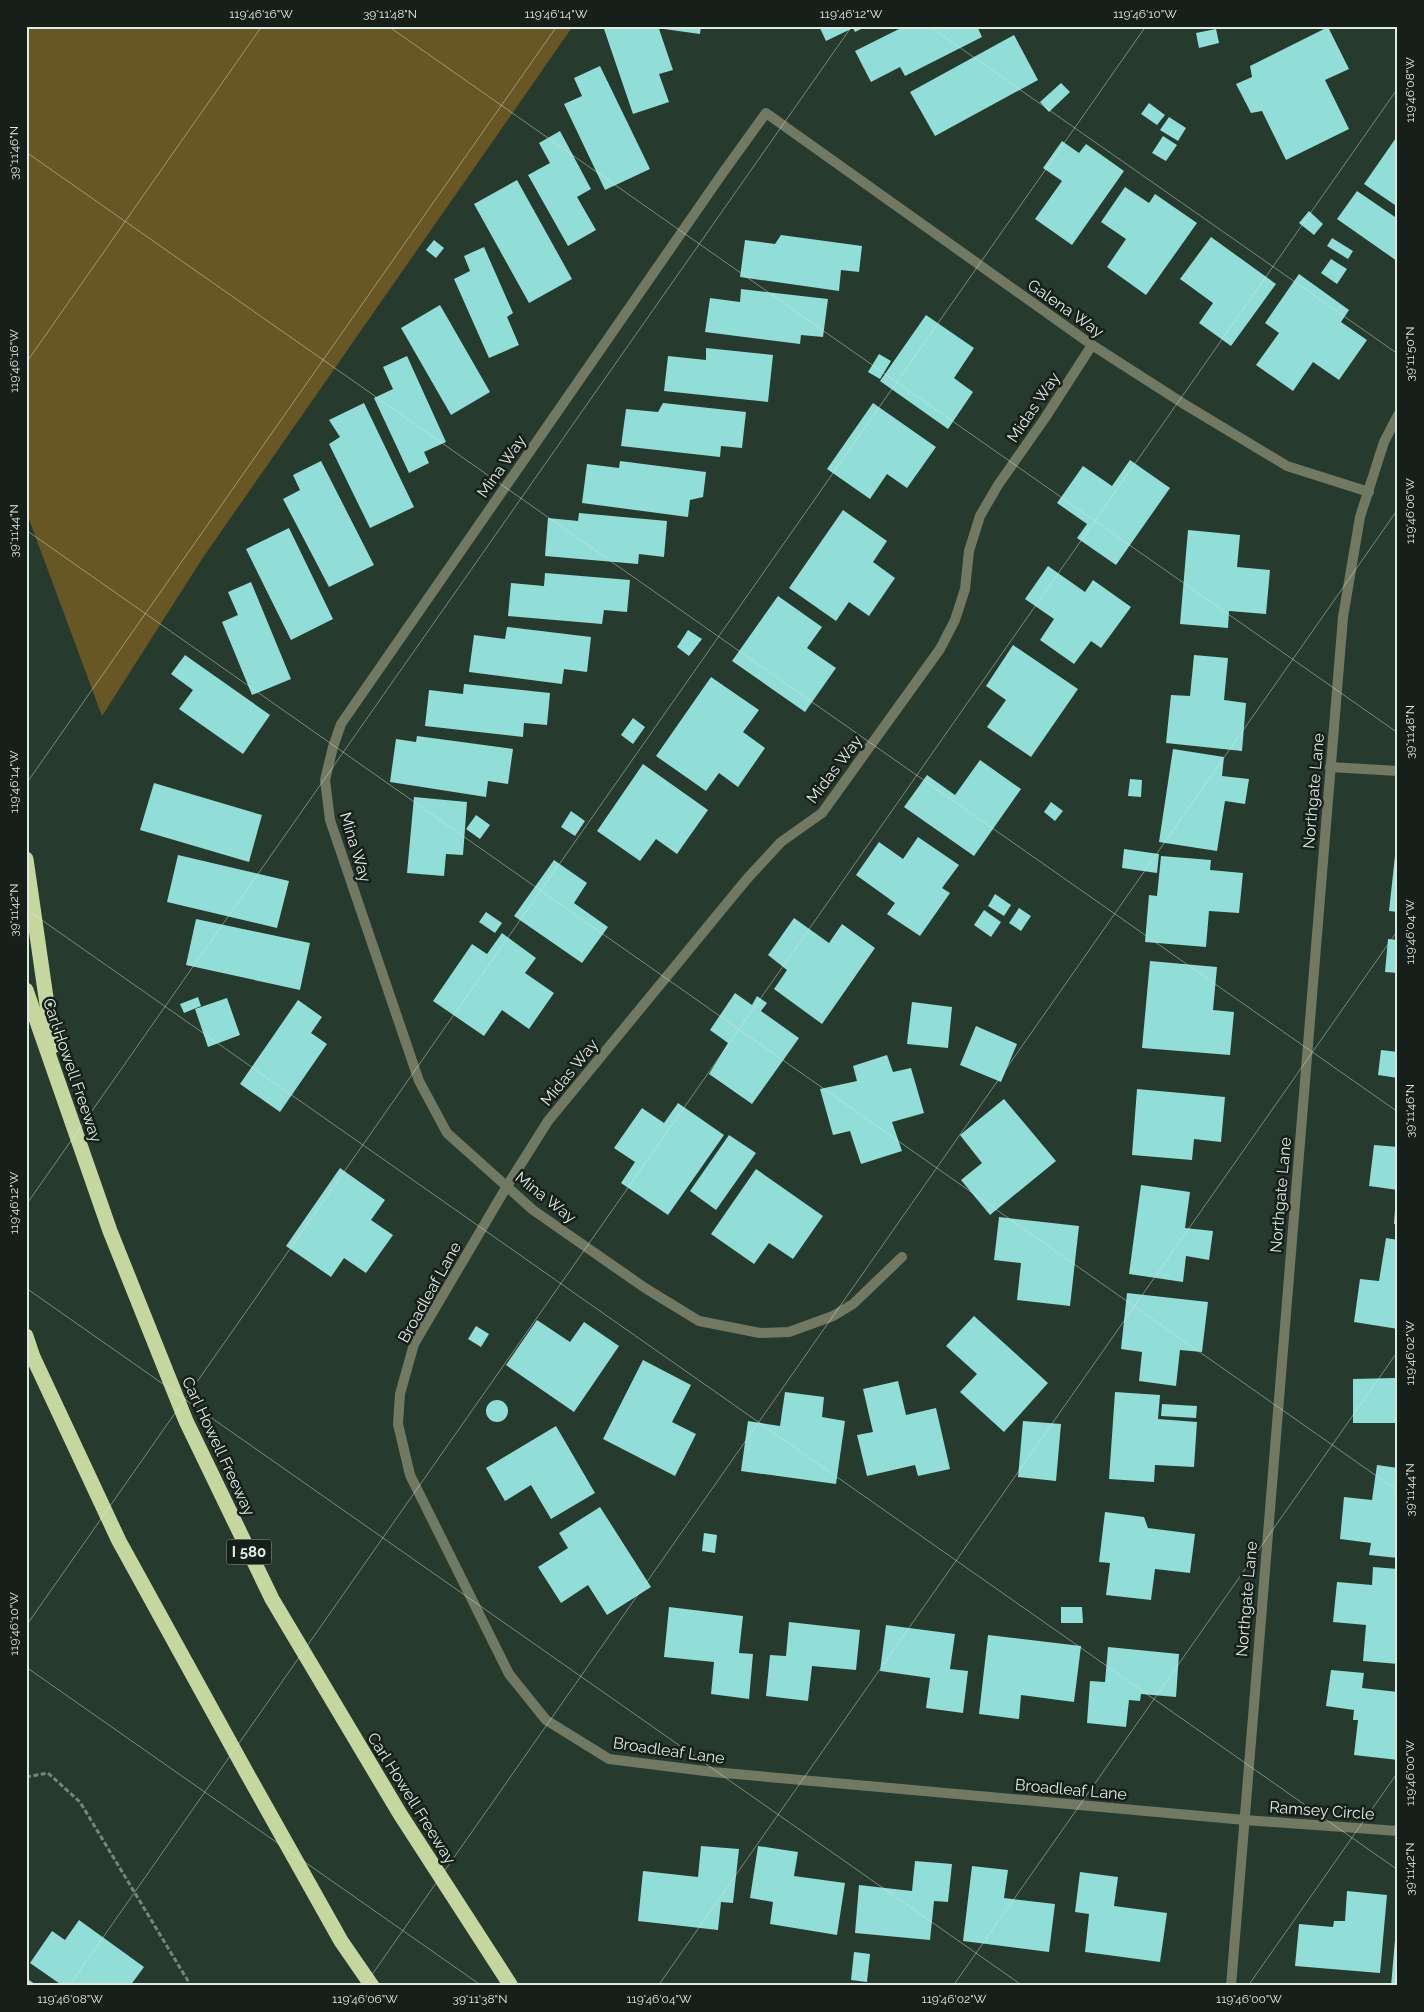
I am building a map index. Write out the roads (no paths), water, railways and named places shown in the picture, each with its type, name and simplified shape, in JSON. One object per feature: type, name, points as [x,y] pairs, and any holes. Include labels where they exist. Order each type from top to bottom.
[{"type":"highway","points":[[26,859],[58,1082]]},
{"type":"highway","name":"Carl Howell Freeway","points":[[26,990],[110,1231],[186,1421],[272,1599],[400,1814],[511,1986]]},
{"type":"highway","points":[[26,1336],[34,1358],[119,1541],[341,1940],[372,1986]]},
{"type":"street","name":"Galena Way","points":[[766,113],[1092,345],[1231,433],[1287,466],[1369,492]]},
{"type":"street","name":"Mina Way","points":[[766,113],[716,182],[346,716],[341,724],[333,747],[325,780],[330,820],[419,1080],[447,1133],[533,1210],[645,1288],[699,1321],[760,1332],[789,1332],[833,1316],[853,1304],[902,1257]]},
{"type":"street","name":"Midas Way","points":[[507,1186],[548,1121],[746,880],[781,842],[822,813],[940,649],[955,620],[965,589],[969,551],[980,516],[998,484],[1092,345]]},
{"type":"street","name":"Northgate Lane","points":[[1231,1986],[1343,617],[1360,517],[1384,442],[1398,415]]},
{"type":"street","points":[[1330,767],[1398,771]]},
{"type":"street","name":"Broadleaf Lane","points":[[507,1186],[414,1344],[400,1394],[398,1424],[410,1475],[509,1674],[546,1720],[609,1759],[713,1772],[1245,1820]]},
{"type":"street","name":"Ramsey Circle","points":[[1245,1820],[1398,1830]]}]
